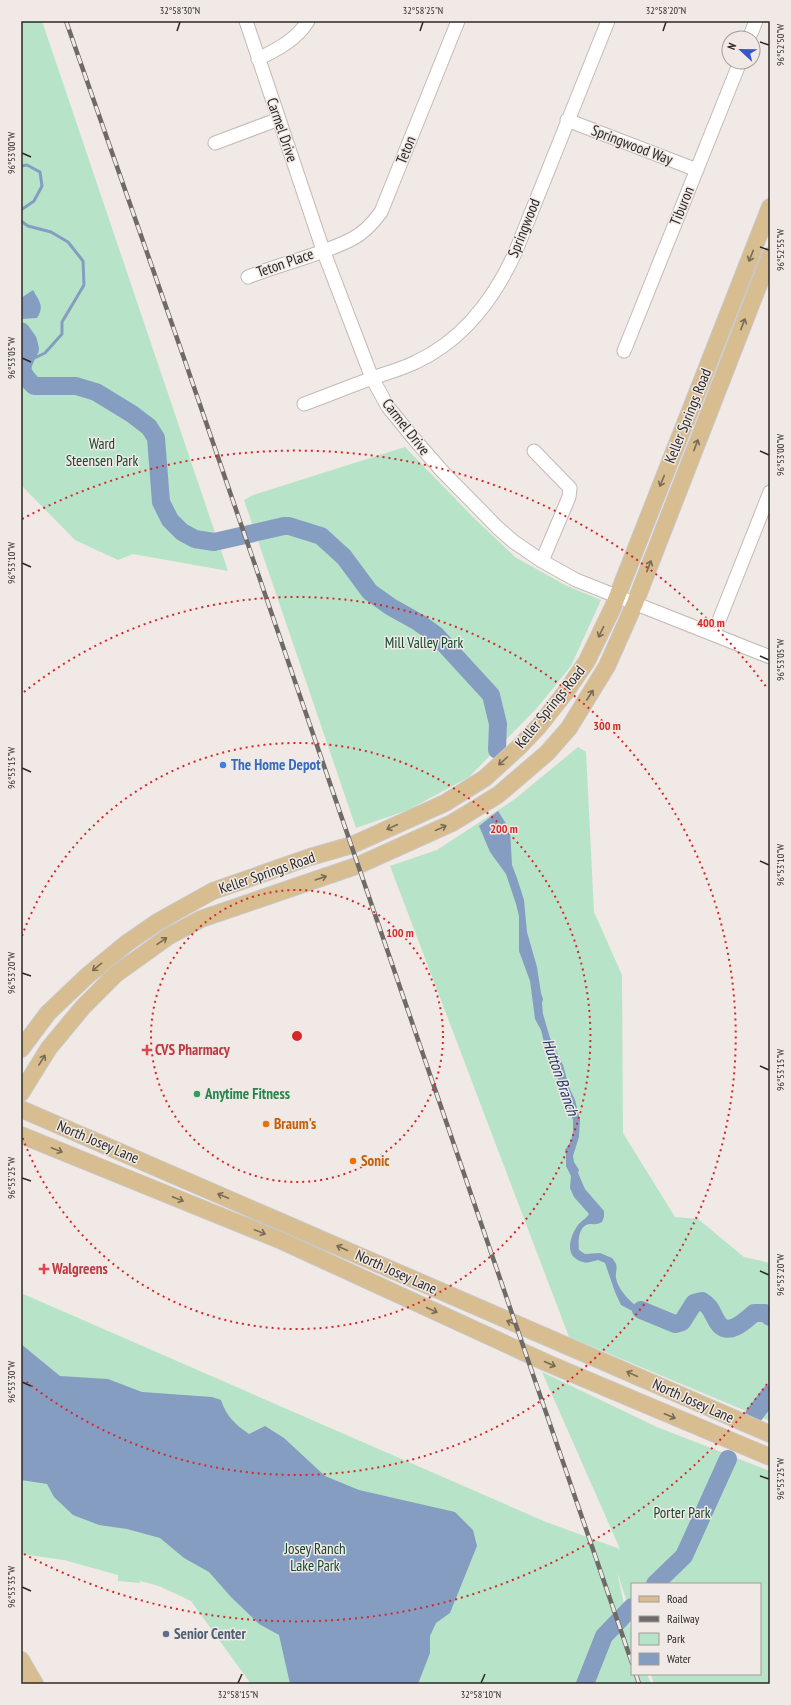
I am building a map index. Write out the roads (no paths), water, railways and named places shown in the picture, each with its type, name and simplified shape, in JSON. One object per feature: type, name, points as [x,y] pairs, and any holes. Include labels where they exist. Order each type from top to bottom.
[{"type":"main road","name":"Keller Springs Road","points":[[21,1050],[48,1013],[87,976],[127,943],[158,921],[213,891],[310,857],[352,845],[444,803],[485,778],[519,747],[549,713],[587,661],[617,596],[770,207]]},
{"type":"main road","name":"Keller Springs Road","points":[[21,1093],[49,1048],[83,1007],[116,974],[170,936],[201,919],[359,865],[452,823],[498,795],[547,753],[569,728],[607,666],[635,603],[770,256]]},
{"type":"main road","points":[[549,713],[569,728]]},
{"type":"main road","points":[[271,895],[284,883],[304,875],[308,869],[310,857]]},
{"type":"main road","name":"North Josey Lane","points":[[21,1109],[770,1434]]},
{"type":"main road","name":"North Josey Lane","points":[[21,1135],[282,1241],[547,1363],[770,1457]]},
{"type":"main road","points":[[386,1289],[391,1282],[430,1295],[466,1303]]},
{"type":"main road","points":[[21,1660],[36,1684]]},
{"type":"street","name":"Carmel Drive","points":[[246,21],[323,250],[372,378],[388,407],[442,471],[514,542],[542,561],[576,580],[770,656]]},
{"type":"street","points":[[258,59],[285,45],[302,31],[308,21]]},
{"type":"street","name":"Teton","points":[[323,250],[353,239],[373,223],[381,212],[458,21]]},
{"type":"street","name":"Springwood","points":[[304,404],[418,362],[455,337],[468,326],[489,300],[504,276],[515,253],[567,120],[608,21]]},
{"type":"street","name":"Tiburon","points":[[624,351],[737,70]]},
{"type":"street","points":[[215,143],[279,120]]},
{"type":"street","name":"Springwood Way","points":[[567,120],[696,170]]},
{"type":"street","name":"Teton Place","points":[[248,276],[323,250]]},
{"type":"street","points":[[534,451],[570,488],[569,497],[542,561]]},
{"type":"street","points":[[714,634],[770,492]]},
{"type":"water","points":[[33,290],[39,301],[41,310],[37,318],[21,320],[21,298]]},
{"type":"water","points":[[498,811],[510,830],[512,865],[524,900],[527,932],[537,967],[543,999],[543,1014],[550,1038],[563,1065],[580,1120],[579,1137],[573,1156],[574,1162],[579,1170],[578,1173],[585,1189],[604,1211],[602,1222],[585,1225],[581,1231],[579,1250],[585,1254],[600,1253],[612,1258],[617,1266],[616,1278],[620,1288],[635,1305],[640,1308],[666,1315],[661,1326],[621,1305],[605,1263],[598,1260],[585,1263],[573,1256],[571,1251],[571,1240],[575,1230],[589,1214],[574,1197],[570,1188],[571,1176],[566,1166],[565,1150],[571,1141],[573,1120],[559,1082],[555,1066],[545,1046],[541,1030],[535,1019],[530,981],[519,951],[519,916],[516,904],[506,874],[490,852],[479,826]]},
{"type":"water","points":[[21,1344],[60,1376],[108,1379],[142,1392],[212,1397],[221,1400],[226,1411],[236,1424],[244,1431],[249,1434],[265,1426],[284,1438],[325,1476],[359,1490],[455,1512],[473,1530],[477,1546],[450,1613],[436,1623],[430,1636],[430,1653],[418,1684],[290,1684],[279,1635],[259,1624],[231,1597],[209,1572],[184,1558],[160,1538],[127,1529],[99,1525],[73,1515],[54,1497],[47,1484],[21,1480]]},
{"type":"waterway","points":[[21,166],[27,165],[40,172],[42,186],[34,201],[21,210]]},
{"type":"waterway","points":[[21,221],[28,226],[51,232],[68,242],[83,261],[84,285],[62,322],[62,334],[45,353],[22,364]]},
{"type":"waterway","name":"Hutton Branch","points":[[21,331],[28,341],[30,349],[24,361],[23,369],[26,377],[34,386],[76,386],[96,392],[132,414],[149,427],[156,438],[161,502],[170,520],[182,532],[195,539],[214,542],[284,526],[289,526],[321,536],[344,557],[370,592],[436,635],[491,695],[498,724],[497,750]]},
{"type":"waterway","name":"Hutton Branch","points":[[641,1310],[675,1324],[682,1322],[694,1303],[702,1301],[710,1308],[718,1323],[727,1329],[737,1326],[754,1313],[765,1313],[770,1317]]},
{"type":"waterway","name":"Hutton Branch","points":[[754,1415],[770,1394]]},
{"type":"waterway","name":"Hutton Branch","points":[[656,1583],[684,1556],[728,1459]]},
{"type":"waterway","name":"Hutton Branch","points":[[585,1684],[604,1636],[631,1608]]},
{"type":"railway","points":[[66,21],[186,364],[631,1660]]},
{"type":"railway","points":[[636,1675],[639,1684]]},
{"type":"place","name":"The Home Depot","points":[[223,765]]},
{"type":"place","name":"CVS Pharmacy","points":[[147,1050]]},
{"type":"place","name":"Anytime Fitness","points":[[197,1094]]},
{"type":"place","name":"Braum's","points":[[266,1124]]},
{"type":"place","name":"Sonic","points":[[353,1161]]},
{"type":"place","name":"Walgreens","points":[[44,1269]]},
{"type":"place","name":"Senior Center","points":[[166,1634]]},
{"type":"park label","name":"Ward Steensen Park","points":[[102,452]]},
{"type":"park label","name":"Mill Valley Park","points":[[424,643]]},
{"type":"park label","name":"Porter Park","points":[[682,1513]]},
{"type":"park label","name":"Josey Ranch Lake Park","points":[[315,1558]]}]
